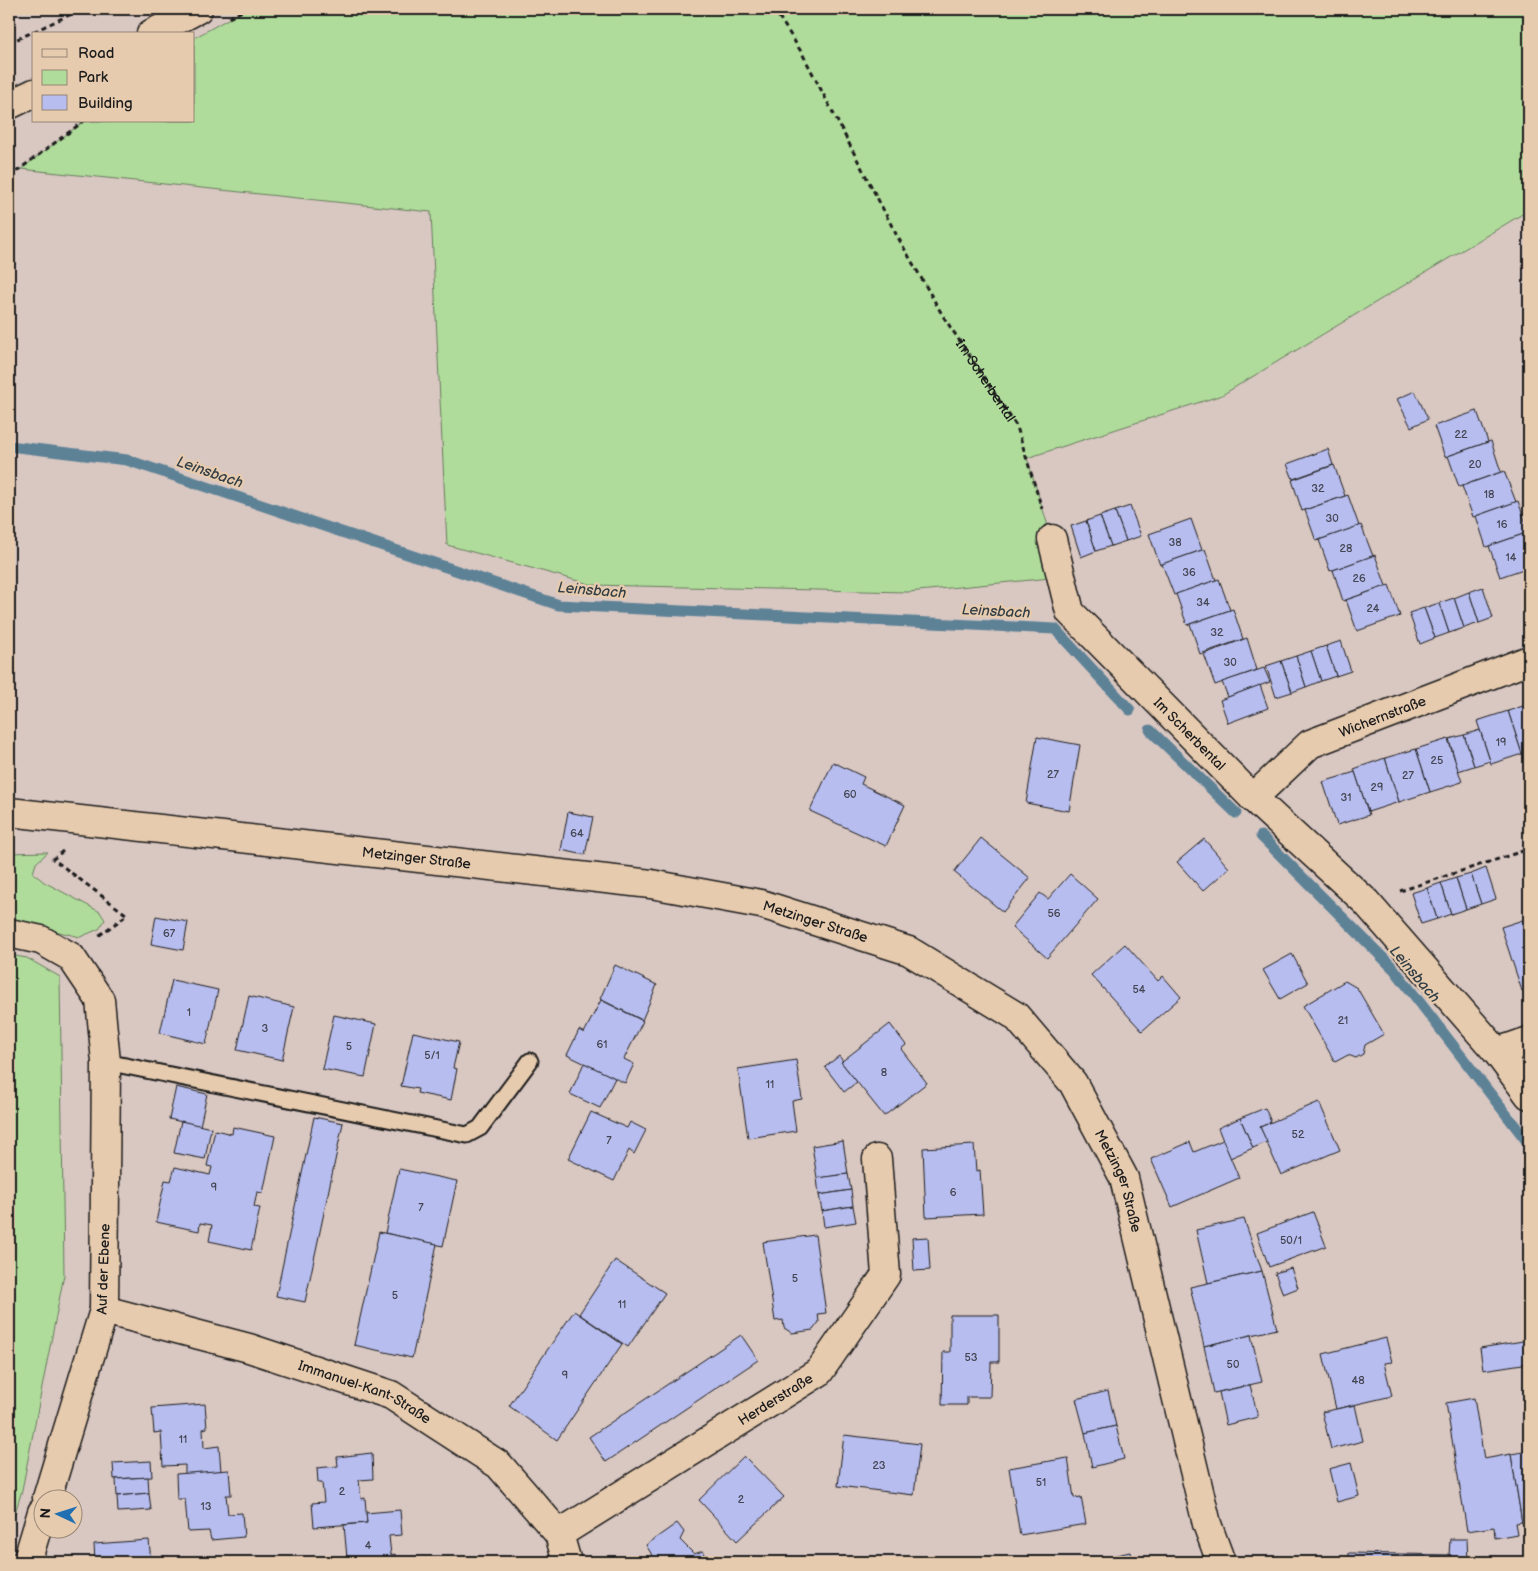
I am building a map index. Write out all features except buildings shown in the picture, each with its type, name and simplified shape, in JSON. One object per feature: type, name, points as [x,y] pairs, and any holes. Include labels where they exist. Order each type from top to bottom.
[{"type":"street","points":[[155,32],[198,9]]},
{"type":"street","points":[[9,105],[32,94]]},
{"type":"street","name":"Im Scherbental","points":[[1052,539],[1070,612],[1253,798],[1366,902],[1496,1052],[1529,1095]]},
{"type":"street","name":"Wichernstraße","points":[[1253,798],[1310,744],[1529,660]]},
{"type":"street","name":"Metzinger Straße","points":[[9,812],[651,884],[761,904],[909,950],[1016,1016],[1073,1083],[1124,1178],[1207,1524],[1222,1562]]},
{"type":"street","points":[[9,934],[41,940],[71,957],[100,1000],[106,1062]]},
{"type":"street","points":[[1496,1052],[1529,1041]]},
{"type":"street","name":"Auf der Ebene","points":[[50,1488],[104,1310],[106,1062]]},
{"type":"street","name":"Herderstraße","points":[[558,1534],[819,1372],[886,1274],[877,1159]]},
{"type":"street","name":"Immanuel-Kant-Straße","points":[[104,1310],[250,1348],[391,1395],[499,1465],[558,1534],[567,1562]]},
{"type":"street","points":[[27,1562],[34,1538]]},
{"type":"lane","points":[[106,1062],[467,1135],[480,1128],[530,1061]]},
{"type":"path","points":[[9,42],[82,9]]},
{"type":"path","name":"Im Scherbental","points":[[774,9],[802,53],[896,234],[943,316],[1017,427],[1052,539]]},
{"type":"path","points":[[9,177],[83,122]]},
{"type":"path","points":[[71,957],[127,915],[53,859],[99,823]]},
{"type":"path","points":[[1366,902],[1529,849]]},
{"type":"green space","points":[[246,9],[1529,9],[1529,210],[1222,395],[1027,458],[1052,539],[1061,577],[908,592],[593,585],[447,545],[431,212],[21,169],[83,122],[195,122],[195,37]]},
{"type":"green space","points":[[48,852],[36,863],[33,873],[44,882],[100,912],[105,920],[99,929],[80,937],[9,920],[9,853]]},
{"type":"green space","points":[[9,955],[27,958],[60,977],[64,1275],[22,1490],[9,1533]]},
{"type":"waterway","name":"Leinsbach","points":[[9,446],[127,460],[559,605],[1055,629],[1130,710]]},
{"type":"waterway","name":"Leinsbach","points":[[1150,730],[1236,813]]},
{"type":"waterway","name":"Leinsbach","points":[[1261,836],[1394,969],[1529,1144]]}]
